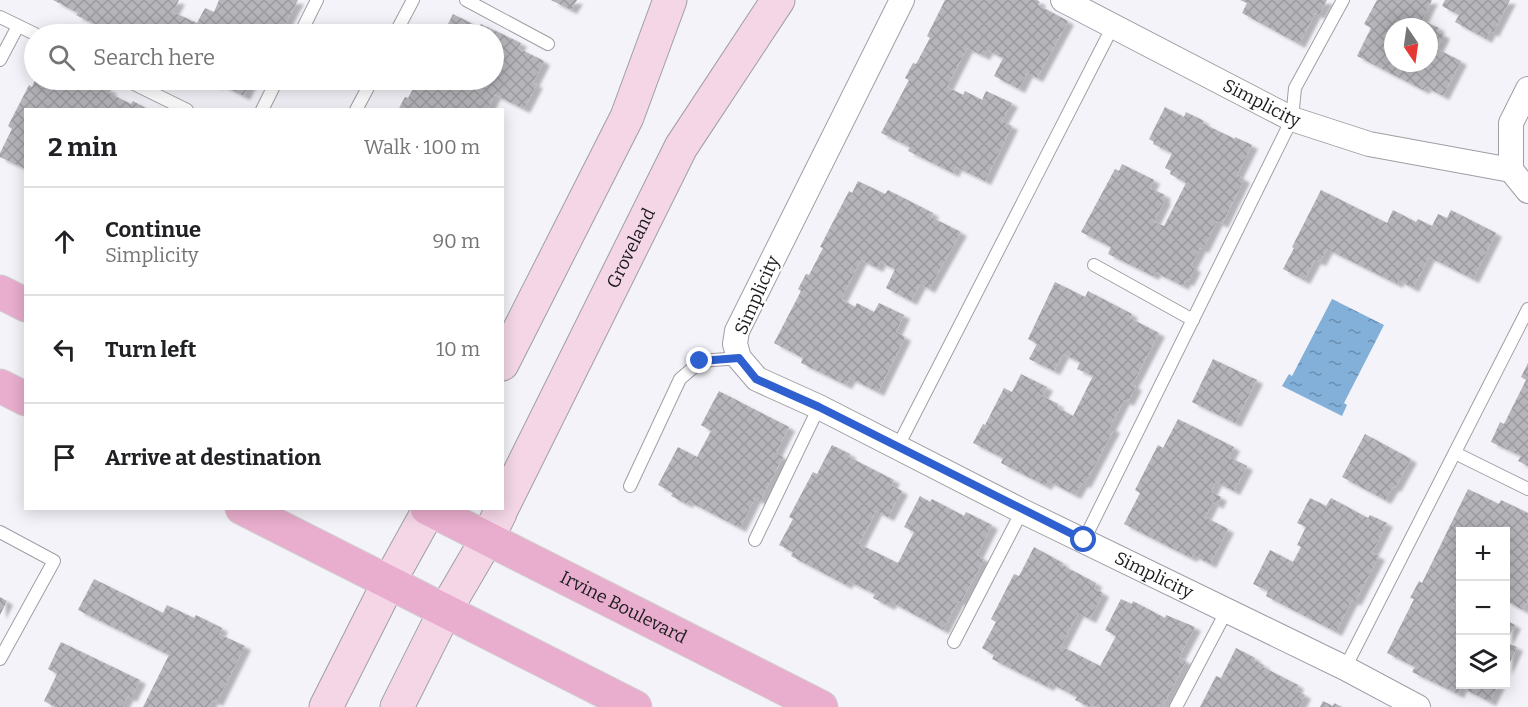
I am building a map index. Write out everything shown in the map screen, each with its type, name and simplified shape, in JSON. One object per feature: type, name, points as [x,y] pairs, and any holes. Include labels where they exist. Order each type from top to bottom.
[{"type":"main road","points":[[0,292],[24,304]]},
{"type":"main road","points":[[0,386],[24,398]]},
{"type":"main road","points":[[247,510],[635,707]]},
{"type":"main road","name":"Irvine Boulevard","points":[[431,510],[821,707]]},
{"type":"street","points":[[504,360],[627,117],[670,0]]},
{"type":"street","name":"Groveland","points":[[504,504],[681,147],[778,0]]},
{"type":"street","name":"Simplicity","points":[[902,0],[736,331],[735,344],[739,358],[756,379],[819,407],[1022,511],[1345,668],[1418,707]]},
{"type":"street","name":"Simplicity","points":[[1072,2],[1113,26],[1292,119],[1369,144],[1519,165]]},
{"type":"street","points":[[1528,89],[1511,123],[1519,165],[1528,191]]},
{"type":"street","points":[[326,707],[428,510]]},
{"type":"street","name":"Groveland","points":[[397,707],[445,611],[501,510]]},
{"type":"lane","points":[[305,24],[317,0]]},
{"type":"lane","points":[[400,24],[413,0]]},
{"type":"lane","points":[[466,0],[548,44]]},
{"type":"lane","points":[[1084,540],[1292,119],[1295,88],[1343,0]]},
{"type":"lane","points":[[0,17],[24,29]]},
{"type":"lane","points":[[0,60],[18,26]]},
{"type":"lane","points":[[897,446],[1113,26]]},
{"type":"lane","points":[[146,90],[182,108]]},
{"type":"lane","points":[[263,108],[272,90]]},
{"type":"lane","points":[[357,108],[367,90]]},
{"type":"lane","points":[[1094,266],[1193,320]]},
{"type":"lane","points":[[1345,668],[1528,309]]},
{"type":"lane","points":[[630,486],[680,379],[700,361],[739,358]]},
{"type":"lane","points":[[755,540],[819,407]]},
{"type":"lane","points":[[1455,453],[1528,489]]},
{"type":"lane","points":[[954,642],[1022,511]]},
{"type":"lane","points":[[0,532],[54,561],[0,659]]},
{"type":"lane","points":[[1176,707],[1227,610]]},
{"type":"water","points":[[1332,299],[1384,325],[1344,403],[1347,405],[1342,416],[1282,386],[1289,374],[1292,376]]},
{"type":"building","points":[[53,0],[179,0],[173,12],[197,23],[205,8],[214,12],[219,0],[298,0],[285,24],[94,24],[76,15],[78,13]]},
{"type":"building","points":[[551,0],[577,0],[571,10]]},
{"type":"building","points":[[945,0],[1037,0],[1040,2],[1038,5],[1068,21],[1037,78],[1027,73],[1019,89],[994,76],[1003,58],[987,50],[984,56],[967,48],[947,87],[963,95],[965,91],[982,100],[986,91],[1012,103],[1002,121],[1012,126],[985,181],[956,167],[953,173],[908,151],[910,147],[881,133],[909,80],[905,78],[913,63],[916,64],[930,38],[927,36]]},
{"type":"building","points":[[1240,0],[1327,0],[1319,15],[1315,13],[1299,44],[1242,13],[1247,3]]},
{"type":"building","points":[[1377,0],[1432,0],[1423,18],[1384,18],[1384,70],[1357,56],[1371,28],[1364,24]]},
{"type":"building","points":[[1445,0],[1510,0],[1493,33],[1490,31],[1486,39],[1455,22],[1459,15],[1442,6]]},
{"type":"building","points":[[453,14],[473,24],[448,24]]},
{"type":"building","points":[[1438,32],[1444,35],[1438,47]]},
{"type":"building","points":[[504,35],[521,43],[518,48],[544,61],[533,83],[537,84],[524,109],[495,95],[488,108],[399,108],[405,97],[408,98],[412,90],[504,90]]},
{"type":"building","points":[[1438,50],[1461,61],[1443,96],[1426,87],[1423,90],[1388,72],[1438,72]]},
{"type":"building","points":[[26,90],[111,90],[109,93],[145,108],[24,108],[24,168],[0,157],[12,129],[8,126]]},
{"type":"building","points":[[232,90],[247,90],[244,96]]},
{"type":"building","points":[[1165,107],[1184,117],[1186,112],[1204,121],[1202,123],[1252,145],[1237,175],[1244,179],[1222,224],[1217,221],[1203,249],[1200,248],[1191,266],[1195,268],[1188,282],[1185,281],[1183,286],[1155,272],[1153,276],[1108,254],[1111,247],[1081,232],[1115,169],[1119,171],[1122,164],[1154,180],[1150,188],[1165,195],[1163,199],[1165,200],[1154,222],[1164,226],[1186,183],[1170,174],[1171,171],[1165,168],[1172,153],[1153,144],[1154,142],[1149,139]]},
{"type":"building","points":[[858,181],[885,194],[888,190],[933,213],[931,217],[961,232],[929,289],[920,284],[911,301],[886,288],[895,269],[880,262],[877,268],[861,260],[841,299],[855,307],[857,303],[874,312],[879,303],[904,315],[896,332],[905,337],[878,392],[850,378],[846,385],[801,363],[803,358],[774,343],[801,291],[798,289],[806,274],[809,275],[823,248],[820,247],[849,191],[852,193]]},
{"type":"building","points":[[1321,190],[1387,223],[1393,210],[1416,222],[1418,219],[1432,226],[1438,214],[1447,218],[1451,210],[1496,233],[1473,279],[1429,257],[1413,288],[1398,280],[1397,284],[1327,249],[1320,262],[1315,260],[1304,280],[1283,269]]},
{"type":"building","points":[[1055,282],[1085,297],[1088,291],[1132,314],[1130,318],[1159,333],[1132,385],[1136,386],[1128,402],[1124,400],[1110,427],[1114,429],[1085,484],[1082,483],[1075,495],[1048,481],[1046,486],[1001,463],[1003,458],[973,443],[1004,388],[1012,392],[1021,374],[1047,387],[1042,396],[1058,404],[1057,407],[1073,416],[1093,376],[1077,369],[1080,362],[1063,354],[1054,371],[1029,359],[1037,344],[1028,339]]},
{"type":"building","points":[[1213,359],[1257,380],[1235,423],[1192,402]]},
{"type":"building","points":[[1528,363],[1528,466],[1518,461],[1521,456],[1491,442],[1500,422],[1504,424],[1526,380],[1521,377]]},
{"type":"building","points":[[719,391],[789,427],[776,453],[783,457],[760,501],[755,498],[740,528],[688,501],[687,504],[671,496],[673,493],[658,485],[678,447],[697,457],[711,431],[701,425]]},
{"type":"building","points":[[1178,419],[1234,447],[1229,457],[1247,466],[1234,491],[1216,482],[1211,492],[1221,497],[1217,505],[1213,502],[1205,517],[1228,529],[1210,564],[1193,555],[1191,558],[1124,524],[1140,493],[1135,490],[1158,445],[1163,448]]},
{"type":"building","points":[[1365,434],[1411,459],[1395,488],[1393,487],[1385,500],[1342,477]]},
{"type":"building","points":[[832,445],[850,454],[849,457],[894,480],[891,485],[902,491],[888,517],[876,511],[859,544],[898,563],[914,532],[904,527],[920,496],[930,502],[932,499],[964,516],[966,512],[992,525],[977,555],[984,559],[943,630],[891,602],[889,606],[873,598],[875,594],[848,581],[846,585],[791,556],[793,552],[779,545],[793,519],[789,517],[813,472],[817,474]]},
{"type":"building","points":[[1468,489],[1499,504],[1501,500],[1528,513],[1528,600],[1523,610],[1510,603],[1510,527],[1456,527],[1456,600],[1452,608],[1456,610],[1456,689],[1460,689],[1458,694],[1412,672],[1415,667],[1387,653],[1414,599],[1410,598],[1419,581],[1422,583]]},
{"type":"building","points":[[1310,498],[1326,506],[1331,498],[1368,518],[1370,515],[1387,523],[1372,553],[1379,556],[1355,602],[1352,600],[1336,632],[1266,596],[1268,591],[1253,584],[1270,550],[1293,562],[1301,547],[1297,545],[1306,527],[1297,523]]},
{"type":"building","points":[[1034,547],[1096,583],[1094,588],[1103,593],[1090,619],[1078,613],[1061,646],[1100,666],[1116,636],[1105,630],[1121,599],[1132,604],[1133,601],[1165,618],[1166,615],[1195,627],[1179,657],[1186,661],[1163,706],[1160,704],[1158,707],[1097,707],[1093,705],[1089,707],[1075,700],[1077,697],[1050,683],[1048,687],[992,659],[994,655],[982,648],[996,622],[991,619],[1014,574],[1019,576]]},
{"type":"building","points":[[94,579],[163,613],[167,605],[194,618],[196,615],[222,628],[219,634],[245,646],[217,702],[212,700],[209,707],[143,707],[169,655],[78,610]]},
{"type":"building","points":[[0,597],[7,601],[0,615]]},
{"type":"building","points":[[1510,622],[1515,625],[1510,634]]},
{"type":"building","points":[[61,642],[140,680],[131,698],[128,696],[122,707],[55,707],[44,701],[57,674],[48,669]]},
{"type":"building","points":[[1510,644],[1517,647],[1510,662]]},
{"type":"building","points":[[1236,648],[1255,658],[1254,660],[1264,665],[1263,667],[1298,685],[1296,690],[1305,695],[1299,707],[1200,707],[1216,676],[1221,678]]},
{"type":"building","points":[[1465,689],[1496,689],[1490,702]]},
{"type":"building","points":[[1323,701],[1333,706],[1334,703],[1342,707],[1320,707]]},
{"type":"route","points":[[700,361],[739,358],[756,379],[819,407],[1022,511],[1084,540]]}]
